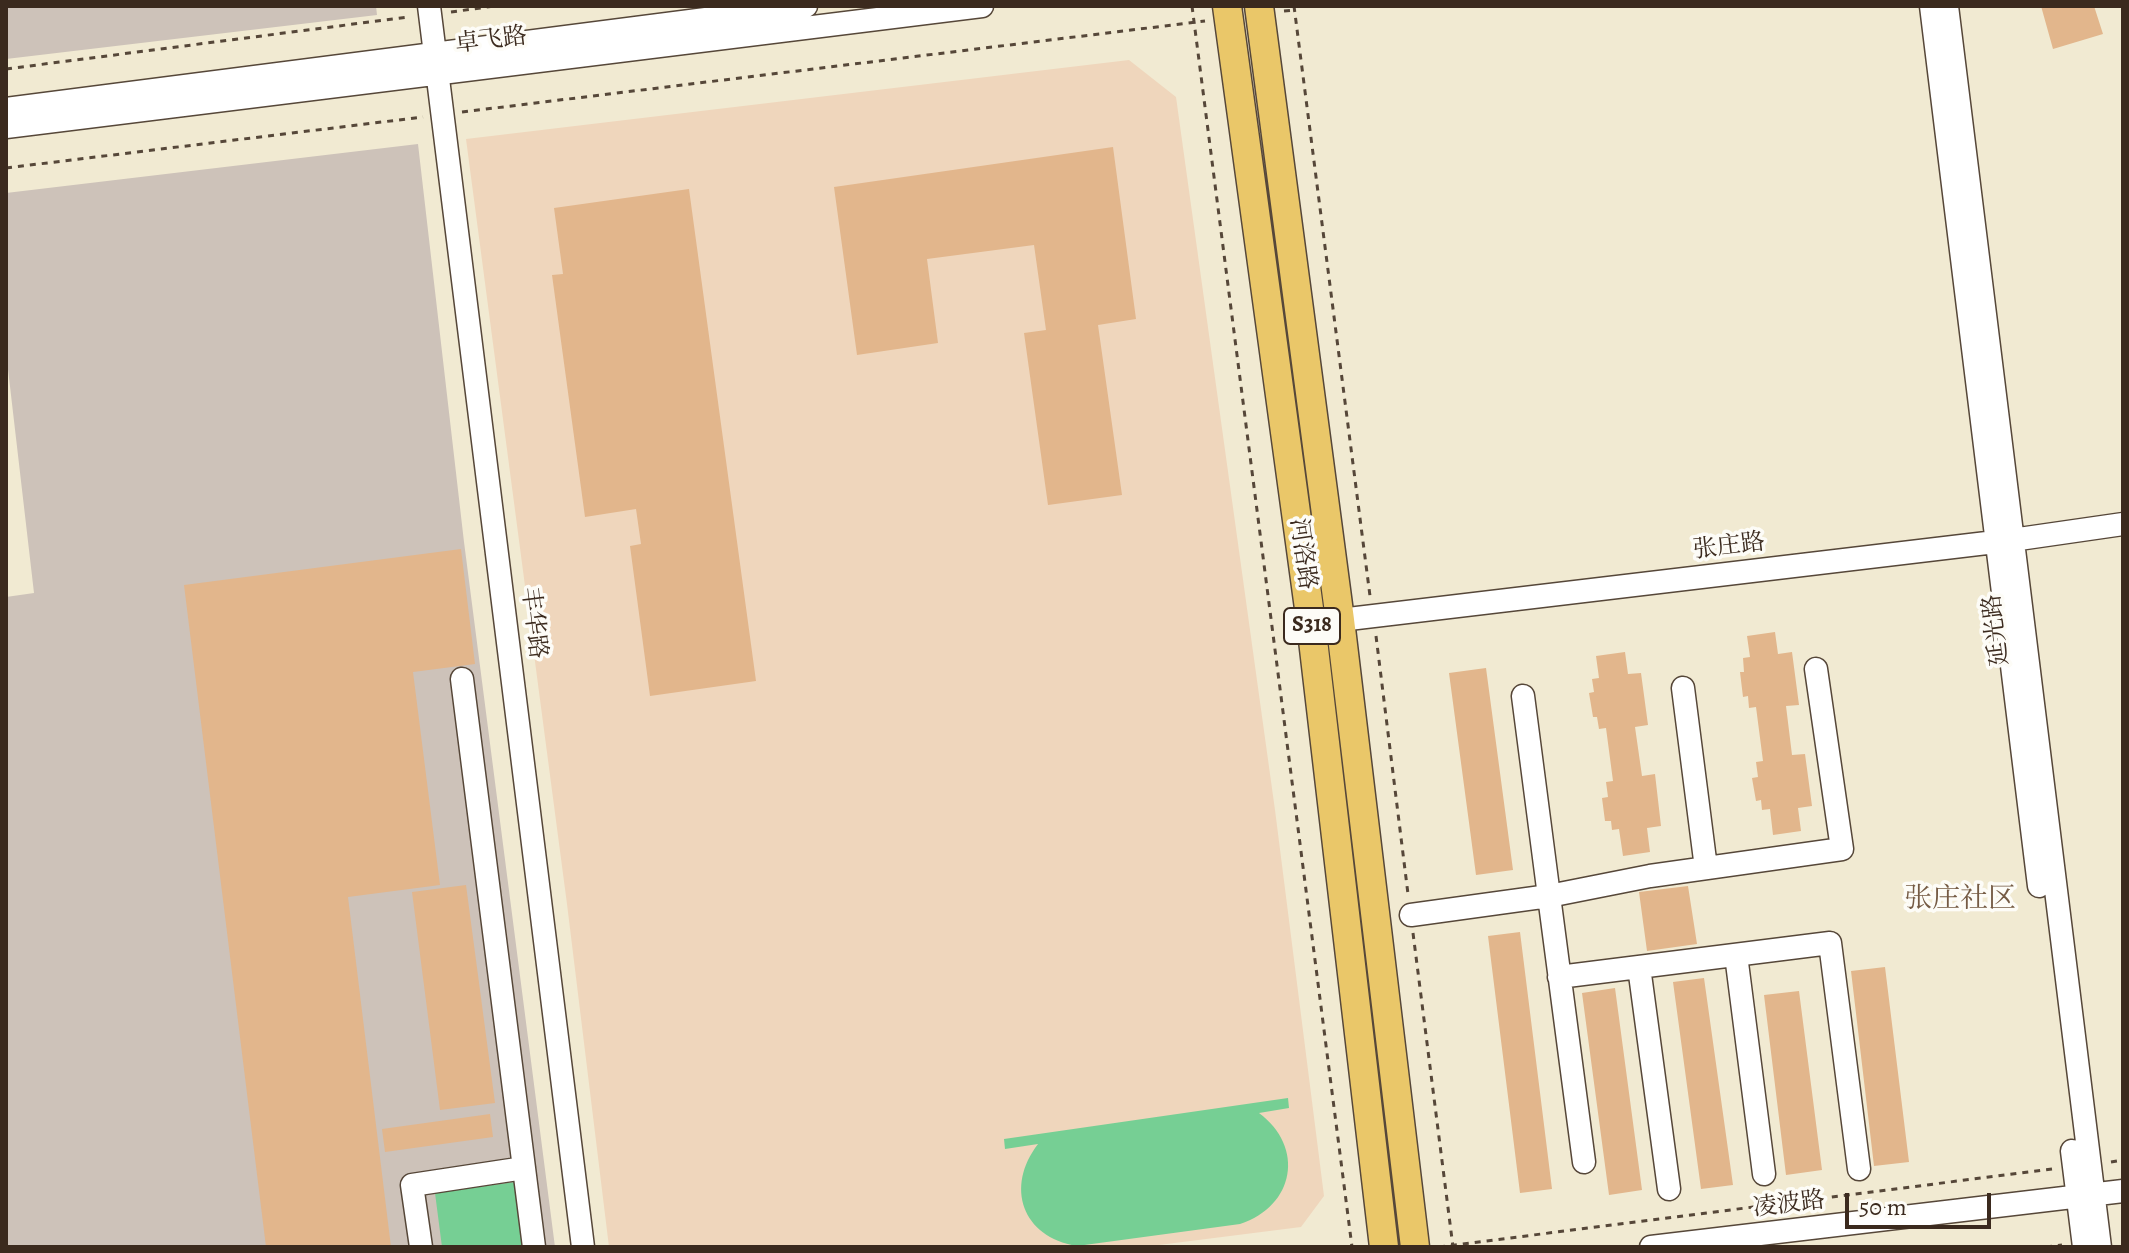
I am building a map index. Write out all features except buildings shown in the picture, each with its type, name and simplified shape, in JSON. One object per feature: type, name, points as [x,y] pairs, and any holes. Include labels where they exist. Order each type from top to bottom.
[{"type":"main road","name":"河洛路","points":[[1259,10],[1340,620],[1415,1247]]},
{"type":"main road","name":"河洛路","points":[[1228,12],[1311,623],[1384,1247]]},
{"type":"street","name":"卓飞路","points":[[6,127],[806,6]]},
{"type":"street","name":"卓飞路","points":[[6,109],[982,6]]},
{"type":"street","name":"延光路","points":[[1931,6],[2004,541],[2082,1166],[2086,1201],[2084,1247]]},
{"type":"street","name":"延光路","points":[[1947,6],[2004,541]]},
{"type":"street","name":"丰华路","points":[[423,11],[583,1247]]},
{"type":"street","name":"丰华路","points":[[437,115],[568,1247]]},
{"type":"street","name":"张庄路","points":[[1340,620],[2123,524]]},
{"type":"street","points":[[1411,915],[1842,849],[1816,669]]},
{"type":"street","points":[[462,679],[534,1247]]},
{"type":"street","points":[[1683,688],[1706,868]]},
{"type":"street","points":[[1523,696],[1584,1162]]},
{"type":"street","points":[[1559,977],[1830,943],[1859,1169]]},
{"type":"street","points":[[1736,955],[1764,1174]]},
{"type":"street","points":[[1639,967],[1669,1189]]},
{"type":"street","points":[[421,1247],[412,1185],[524,1168]]},
{"type":"street","name":"凌波路","points":[[1765,1247],[2086,1201],[2123,1191]]},
{"type":"street","name":"延光路","points":[[2086,1201],[2100,1247]]},
{"type":"street","name":"凌波路","points":[[1651,1247],[2086,1201],[2123,1201]]},
{"type":"path","points":[[6,69],[423,11],[495,6]]},
{"type":"path","points":[[1192,6],[1352,1247]]},
{"type":"path","points":[[1259,10],[1294,10]]},
{"type":"path","points":[[6,168],[1194,22],[1228,12]]},
{"type":"path","points":[[1439,1247],[2123,1160]]},
{"type":"shaded area","points":[[6,6],[376,6],[377,15],[6,59]]},
{"type":"shaded area","points":[[1129,60],[1176,97],[1275,810],[1324,1196],[1301,1227],[1143,1247],[609,1247],[466,139]]},
{"type":"shaded area","points":[[418,144],[464,542],[555,1247],[6,1247],[6,597],[34,593],[6,352],[6,193]]},
{"type":"green space","points":[[1288,1098],[1289,1108],[1259,1113],[1274,1127],[1288,1158],[1282,1190],[1273,1204],[1240,1224],[1077,1246],[1058,1241],[1043,1232],[1024,1208],[1022,1177],[1038,1144],[1005,1149],[1004,1139]]},
{"type":"green space","points":[[515,1182],[524,1247],[442,1247],[435,1193]]},
{"type":"district","name":"张庄社区","points":[[1960,900]]}]
